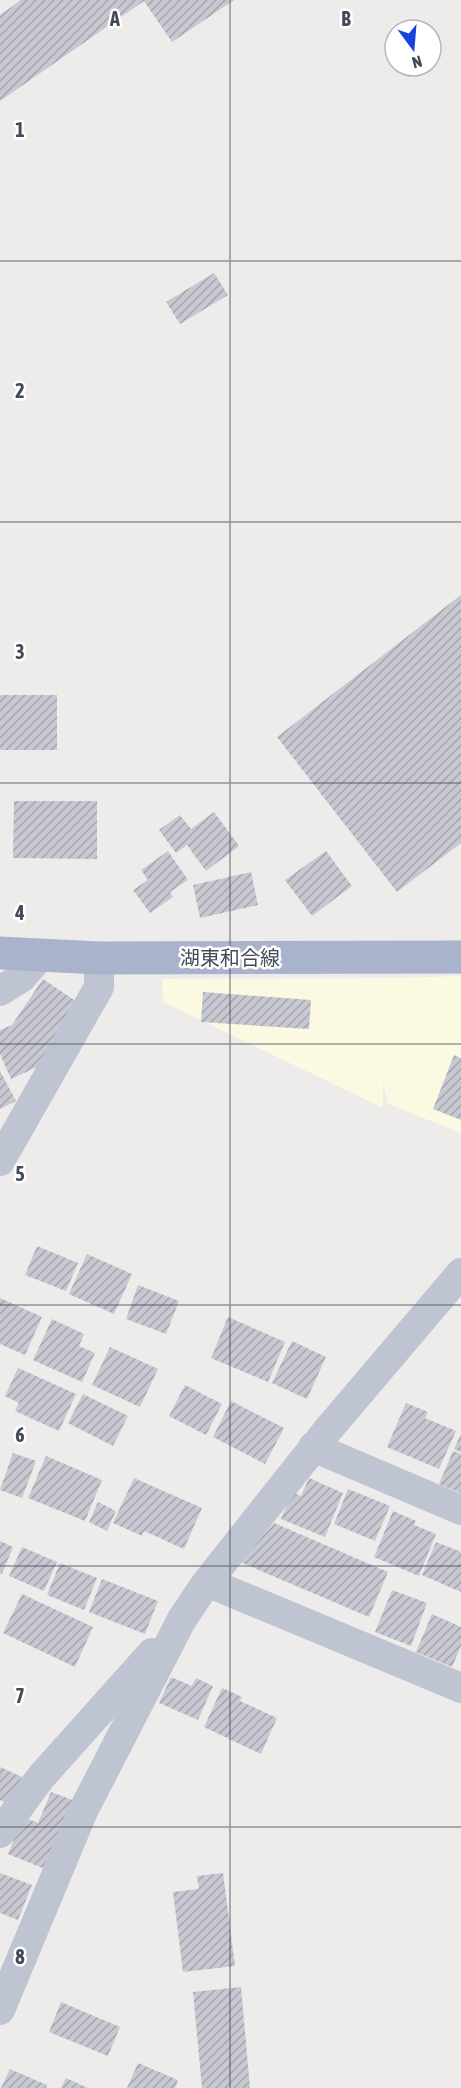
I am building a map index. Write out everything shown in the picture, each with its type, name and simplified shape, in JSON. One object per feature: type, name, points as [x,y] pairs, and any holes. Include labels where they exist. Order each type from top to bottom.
[{"type":"main road","name":"湖東和合線","points":[[0,953],[99,958],[461,957]]},
{"type":"street","points":[[0,991],[21,978],[42,954]]},
{"type":"street","points":[[0,1161],[99,987],[99,958]]},
{"type":"street","points":[[0,2010],[83,1811],[182,1619],[207,1582],[313,1447],[461,1273]]},
{"type":"street","points":[[313,1447],[461,1510]]},
{"type":"street","points":[[207,1582],[461,1688]]},
{"type":"street","points":[[0,1833],[41,1777],[182,1619]]},
{"type":"shaded area","points":[[461,976],[461,1133],[388,1104],[383,1083],[383,1108],[163,1002],[162,979]]},
{"type":"building","points":[[21,0],[234,0],[172,42],[144,1],[0,101],[0,15]]},
{"type":"building","points":[[214,273],[228,295],[180,324],[166,302]]},
{"type":"building","points":[[461,595],[461,843],[397,892],[277,737]]},
{"type":"building","points":[[0,695],[57,695],[57,750],[0,750]]},
{"type":"building","points":[[14,801],[97,801],[97,859],[13,858]]},
{"type":"building","points":[[214,812],[239,846],[206,871],[187,845],[176,853],[159,830],[180,815],[191,829]]},
{"type":"building","points":[[168,851],[188,880],[170,892],[173,897],[150,913],[133,890],[148,880],[141,870]]},
{"type":"building","points":[[326,851],[352,886],[312,916],[285,880]]},
{"type":"building","points":[[251,872],[258,905],[200,918],[193,885]]},
{"type":"building","points":[[43,979],[80,1004],[37,1067],[11,1079],[0,1054],[0,1030],[12,1025]]},
{"type":"building","points":[[203,992],[311,1000],[309,1029],[201,1022]]},
{"type":"building","points":[[454,1055],[461,1058],[461,1120],[433,1109]]},
{"type":"building","points":[[0,1071],[16,1101],[0,1109]]},
{"type":"building","points":[[37,1246],[78,1263],[66,1291],[25,1275]]},
{"type":"building","points":[[87,1254],[132,1274],[114,1314],[69,1294]]},
{"type":"building","points":[[138,1285],[179,1301],[166,1334],[126,1319]]},
{"type":"building","points":[[0,1298],[42,1317],[25,1355],[0,1344]]},
{"type":"building","points":[[228,1317],[285,1342],[268,1382],[211,1358]]},
{"type":"building","points":[[52,1319],[84,1334],[79,1346],[95,1353],[82,1382],[33,1360]]},
{"type":"building","points":[[292,1341],[326,1357],[307,1399],[272,1383]]},
{"type":"building","points":[[110,1347],[158,1369],[140,1407],[92,1385]]},
{"type":"building","points":[[18,1368],[76,1394],[59,1431],[15,1411],[19,1403],[5,1396]]},
{"type":"building","points":[[185,1385],[222,1404],[206,1435],[169,1416]]},
{"type":"building","points":[[83,1394],[128,1416],[113,1446],[68,1423]]},
{"type":"building","points":[[231,1401],[284,1428],[265,1464],[213,1437]]},
{"type":"building","points":[[406,1403],[428,1412],[425,1418],[456,1431],[439,1469],[387,1447]]},
{"type":"building","points":[[461,1434],[461,1452],[454,1449]]},
{"type":"building","points":[[453,1451],[461,1454],[461,1493],[439,1484]]},
{"type":"building","points":[[13,1453],[36,1461],[22,1498],[0,1490]]},
{"type":"building","points":[[46,1456],[102,1480],[85,1521],[28,1498]]},
{"type":"building","points":[[134,1478],[202,1508],[184,1549],[144,1531],[142,1536],[113,1523]]},
{"type":"building","points":[[309,1478],[343,1493],[325,1537],[281,1519],[292,1492],[301,1496]]},
{"type":"building","points":[[348,1489],[390,1506],[375,1541],[334,1524]]},
{"type":"building","points":[[98,1502],[116,1511],[107,1531],[89,1522]]},
{"type":"building","points":[[393,1511],[416,1521],[414,1525],[436,1534],[419,1576],[374,1557]]},
{"type":"building","points":[[274,1523],[388,1572],[369,1617],[240,1562]]},
{"type":"building","points":[[0,1541],[13,1547],[2,1574],[0,1573]]},
{"type":"building","points":[[436,1542],[461,1552],[461,1592],[422,1575]]},
{"type":"building","points":[[22,1547],[57,1562],[44,1591],[9,1576]]},
{"type":"building","points":[[60,1563],[97,1578],[84,1610],[47,1595]]},
{"type":"building","points":[[102,1579],[158,1601],[145,1634],[89,1612]]},
{"type":"building","points":[[392,1590],[427,1603],[411,1646],[375,1632]]},
{"type":"building","points":[[22,1594],[93,1627],[75,1667],[3,1633]]},
{"type":"building","points":[[432,1614],[461,1627],[461,1646],[452,1667],[416,1652]]},
{"type":"building","points":[[171,1677],[192,1686],[196,1678],[213,1686],[198,1720],[159,1703]]},
{"type":"building","points":[[222,1688],[242,1697],[240,1701],[277,1718],[261,1754],[204,1727]]},
{"type":"building","points":[[0,1767],[22,1777],[10,1805],[0,1800]]},
{"type":"building","points":[[51,1792],[73,1800],[45,1869],[8,1854],[23,1817],[38,1823]]},
{"type":"building","points":[[0,1873],[32,1885],[18,1920],[0,1913]]},
{"type":"building","points":[[223,1873],[235,1966],[183,1972],[173,1892],[199,1889],[197,1876]]},
{"type":"building","points":[[241,1987],[250,2088],[202,2088],[193,1992]]},
{"type":"building","points":[[61,2002],[120,2027],[108,2056],[49,2032]]},
{"type":"building","points":[[138,2063],[178,2080],[175,2088],[127,2088]]},
{"type":"building","points":[[10,2069],[47,2085],[46,2088],[1,2088]]},
{"type":"building","points":[[66,2078],[88,2088],[61,2088]]}]
